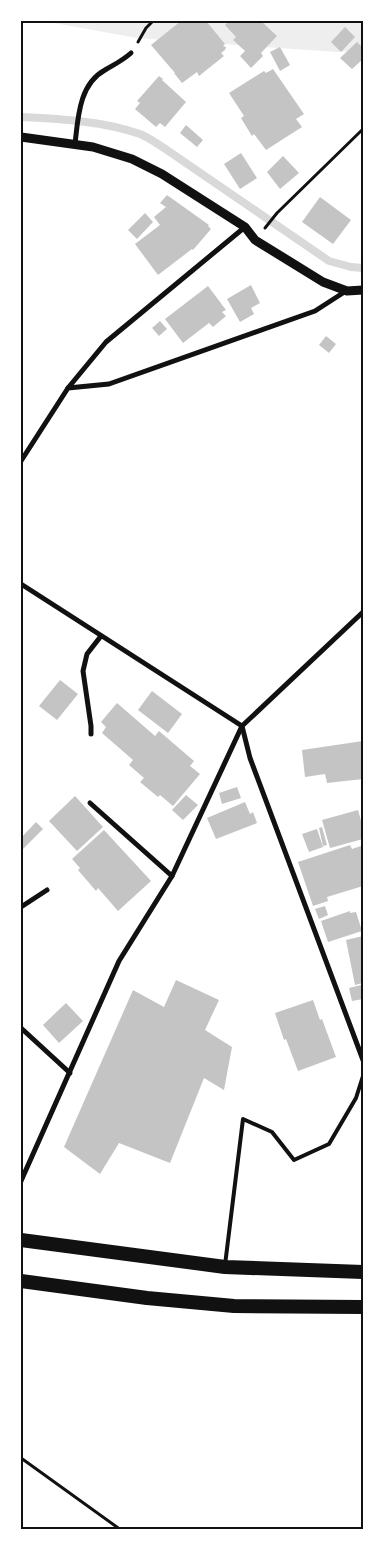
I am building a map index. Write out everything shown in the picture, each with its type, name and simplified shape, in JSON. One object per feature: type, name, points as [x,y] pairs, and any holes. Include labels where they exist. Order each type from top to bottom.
[{"type":"highway","points":[[21,1240],[225,1267],[363,1272]]},
{"type":"highway","points":[[21,1281],[147,1298],[234,1306],[363,1307]]},
{"type":"street","points":[[75,144],[81,104],[88,87],[94,78],[104,70],[122,61],[131,53]]},
{"type":"street","points":[[21,137],[93,147],[132,159],[162,174],[245,227],[255,240],[323,282],[347,291],[363,290]]},
{"type":"street","points":[[21,461],[68,388],[106,342],[245,227]]},
{"type":"street","points":[[68,388],[110,384],[314,311],[347,291]]},
{"type":"street","points":[[21,584],[242,726],[250,758],[363,1060]]},
{"type":"street","points":[[21,1181],[119,961],[172,876],[242,726],[363,612]]},
{"type":"street","points":[[91,734],[83,671],[87,654],[101,636]]},
{"type":"street","points":[[90,803],[172,876]]},
{"type":"street","points":[[21,907],[47,890]]},
{"type":"street","points":[[21,1028],[70,1073]]},
{"type":"lane","points":[[225,1267],[243,1119],[272,1132],[294,1160],[330,1144],[356,1098],[363,1076]]},
{"type":"path","points":[[131,53],[146,28],[153,21]]},
{"type":"path","points":[[262,232],[277,213],[363,129]]},
{"type":"path","points":[[21,1458],[121,1530]]},
{"type":"shaded area","points":[[43,21],[363,21],[363,50],[337,52],[137,38]]},
{"type":"building","points":[[181,21],[206,21],[225,44],[223,46],[226,47],[221,53],[224,56],[199,76],[197,72],[182,83],[151,45]]},
{"type":"building","points":[[229,21],[263,21],[277,36],[261,53],[263,56],[251,68],[240,56],[245,51],[233,40],[236,37],[225,25]]},
{"type":"building","points":[[345,27],[355,37],[341,52],[331,42]]},
{"type":"building","points":[[357,42],[363,48],[363,59],[352,69],[340,58]]},
{"type":"building","points":[[280,47],[290,65],[280,71],[270,52]]},
{"type":"building","points":[[273,69],[304,114],[296,119],[302,127],[266,150],[254,134],[252,136],[241,118],[244,116],[229,93],[264,71],[266,73]]},
{"type":"building","points":[[159,76],[186,102],[165,127],[160,123],[156,127],[135,109],[140,103],[137,101]]},
{"type":"building","points":[[186,125],[203,140],[197,147],[180,133]]},
{"type":"building","points":[[241,153],[257,178],[240,189],[224,164]]},
{"type":"building","points":[[283,156],[299,173],[280,189],[267,172]]},
{"type":"building","points":[[167,195],[209,225],[211,229],[193,250],[158,275],[135,244],[160,225],[154,217],[166,207],[160,203]]},
{"type":"building","points":[[320,197],[351,220],[333,244],[302,222]]},
{"type":"building","points":[[145,213],[153,222],[137,239],[128,230]]},
{"type":"building","points":[[251,285],[260,303],[251,308],[254,314],[240,322],[227,299]]},
{"type":"building","points":[[208,286],[226,310],[222,312],[226,316],[213,327],[209,323],[183,343],[165,319]]},
{"type":"building","points":[[160,321],[167,329],[159,336],[152,328]]},
{"type":"building","points":[[326,336],[336,344],[329,353],[319,345]]},
{"type":"building","points":[[60,680],[78,694],[57,720],[39,706]]},
{"type":"building","points":[[152,691],[182,714],[168,733],[138,710]]},
{"type":"building","points":[[117,703],[155,736],[159,731],[194,761],[190,766],[200,774],[173,806],[160,795],[158,797],[140,782],[144,778],[129,765],[133,760],[102,733],[106,727],[101,722]]},
{"type":"building","points":[[363,741],[363,779],[327,783],[325,774],[305,777],[302,750]]},
{"type":"building","points":[[237,787],[241,798],[222,804],[219,793]]},
{"type":"building","points":[[186,795],[198,805],[183,820],[172,810]]},
{"type":"building","points":[[75,796],[103,827],[77,851],[49,821]]},
{"type":"building","points":[[245,802],[250,814],[253,812],[257,823],[216,839],[207,818]]},
{"type":"building","points":[[358,810],[363,828],[363,839],[330,848],[322,820]]},
{"type":"building","points":[[36,822],[43,829],[21,851],[21,838]]},
{"type":"building","points":[[322,827],[327,845],[323,846],[319,828]]},
{"type":"building","points":[[317,829],[323,847],[309,852],[302,834]]},
{"type":"building","points":[[104,830],[151,881],[118,911],[98,888],[96,891],[78,870],[80,868],[72,859]]},
{"type":"building","points":[[350,845],[352,849],[361,846],[363,853],[363,886],[327,897],[328,901],[313,906],[298,862]]},
{"type":"building","points":[[325,906],[328,915],[319,919],[315,909]]},
{"type":"building","points":[[350,911],[350,913],[356,912],[362,931],[328,942],[321,921]]},
{"type":"building","points":[[363,936],[363,983],[355,985],[346,940]]},
{"type":"building","points":[[176,980],[219,1000],[205,1030],[232,1047],[224,1090],[204,1078],[170,1163],[119,1143],[100,1174],[64,1147],[133,990],[164,1007]]},
{"type":"building","points":[[361,985],[363,999],[352,1001],[349,988]]},
{"type":"building","points":[[313,1000],[336,1057],[298,1071],[286,1039],[284,1040],[275,1013]]},
{"type":"building","points":[[66,1003],[83,1021],[59,1043],[43,1025]]},
{"type":"waterway","points":[[21,117],[97,123],[143,135],[329,261],[363,268]]}]
